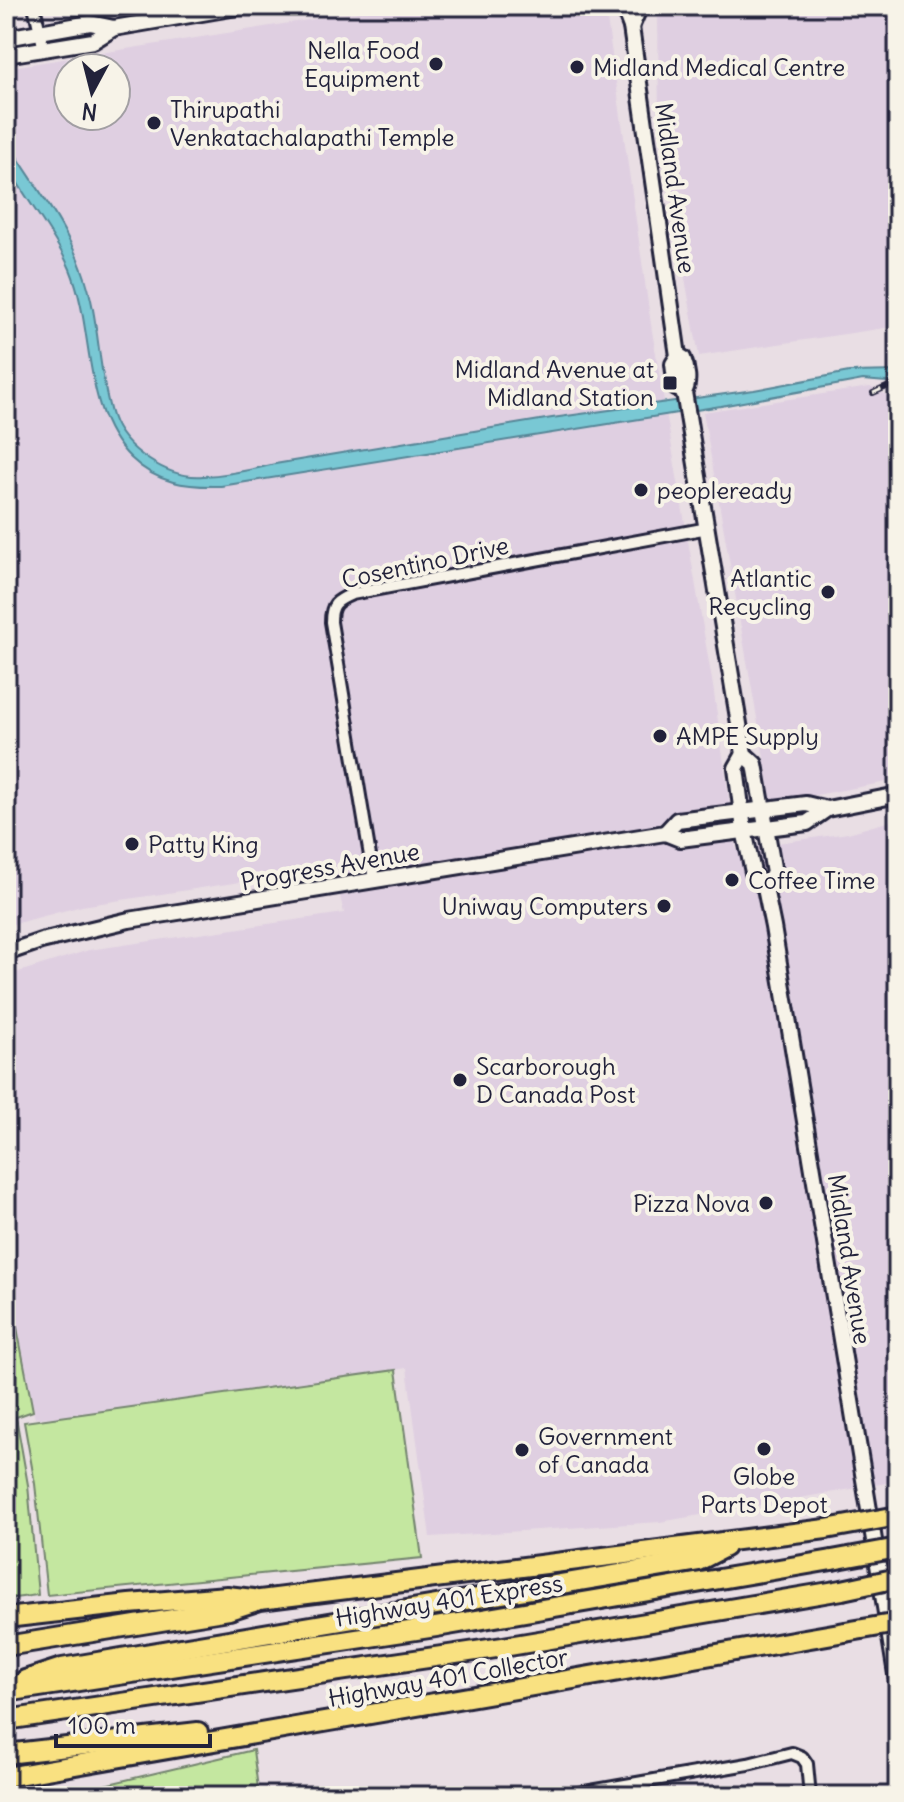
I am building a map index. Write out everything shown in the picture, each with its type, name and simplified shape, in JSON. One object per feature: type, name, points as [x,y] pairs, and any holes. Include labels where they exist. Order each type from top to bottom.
[{"type":"highway","points":[[6,1646],[229,1610],[260,1600],[826,1529],[898,1516]]},
{"type":"highway","points":[[6,1685],[62,1668],[698,1561],[734,1541]]},
{"type":"highway","name":"Highway 401 Express","points":[[6,1692],[436,1627],[898,1548]]},
{"type":"highway","points":[[6,1720],[503,1647],[898,1578]]},
{"type":"highway","points":[[6,1618],[227,1596],[260,1600]]},
{"type":"highway","name":"Highway 401 Collector","points":[[6,1777],[898,1623]]},
{"type":"highway","points":[[6,1754],[444,1703]]},
{"type":"main road","points":[[6,38],[90,23],[114,28],[243,6]]},
{"type":"main road","name":"Midland Avenue","points":[[623,6],[631,27],[678,356],[685,363],[688,385],[684,392],[744,754],[755,764],[774,873],[765,888]]},
{"type":"main road","points":[[631,27],[640,6]]},
{"type":"main road","points":[[6,55],[93,41],[114,28]]},
{"type":"main road","name":"Midland Avenue","points":[[744,754],[736,768],[744,830],[754,877],[765,888],[898,1686]]},
{"type":"main road","name":"Progress Avenue","points":[[6,953],[41,941],[129,920],[374,880],[665,833],[680,839],[807,823],[827,809],[898,795]]},
{"type":"main road","name":"Progress Avenue","points":[[665,833],[677,820],[806,804],[827,809]]},
{"type":"street","points":[[34,6],[44,50]]},
{"type":"street","name":"Cosentino Drive","points":[[374,880],[331,622],[331,608],[336,601],[352,594],[708,528]]},
{"type":"street","points":[[561,1796],[748,1764],[792,1753],[802,1757],[807,1764],[810,1796]]},
{"type":"shaded area","points":[[397,6],[605,6],[652,331],[713,686],[736,849],[848,833],[898,819],[898,1481],[660,1522],[430,1537],[407,1368],[76,1416],[35,1418],[6,1270],[6,976],[89,950],[344,913],[333,868],[82,906],[6,926],[6,68],[52,61],[52,132],[132,132],[132,52],[107,52]]},
{"type":"shaded area","points":[[658,6],[898,6],[898,326],[699,356],[659,134]]},
{"type":"shaded area","name":"Atlantic Recycling","points":[[870,387],[898,400],[898,780],[772,803],[703,412]]},
{"type":"green space","points":[[6,1270],[33,1411],[16,1417],[28,1485],[38,1595],[6,1599]]},
{"type":"green space","points":[[396,1370],[422,1558],[47,1595],[35,1484],[24,1422]]},
{"type":"green space","points":[[253,1750],[259,1796],[57,1796],[62,1795]]},
{"type":"water","points":[[6,139],[58,220],[83,272],[93,307],[107,398],[118,428],[148,460],[176,473],[203,476],[230,473],[552,418],[754,390],[849,372],[898,371],[898,383],[863,380],[721,406],[221,486],[172,482],[151,473],[131,458],[115,439],[104,417],[96,393],[78,292],[70,269],[9,169]]},
{"type":"railway","points":[[873,393],[898,382]]},
{"type":"place","name":"Nella Food Equipment","points":[[436,64]]},
{"type":"place","name":"Midland Medical Centre","points":[[577,67]]},
{"type":"place","name":"Thirupathi Venkatachalapathi Temple","points":[[154,123]]},
{"type":"place","name":"Midland Avenue at Midland Station","points":[[670,383]]},
{"type":"place","name":"peopleready","points":[[641,490]]},
{"type":"place","name":"Atlantic Recycling","points":[[828,592]]},
{"type":"place","name":"AMPE Supply","points":[[660,736]]},
{"type":"place","name":"Patty King","points":[[132,844]]},
{"type":"place","name":"Coffee Time","points":[[732,880]]},
{"type":"place","name":"Uniway Computers","points":[[664,906]]},
{"type":"place","name":"Scarborough D Canada Post","points":[[460,1080]]},
{"type":"place","name":"Pizza Nova","points":[[766,1203]]},
{"type":"place","name":"Globe Parts Depot","points":[[764,1449]]},
{"type":"place","name":"Government of Canada","points":[[522,1450]]}]
